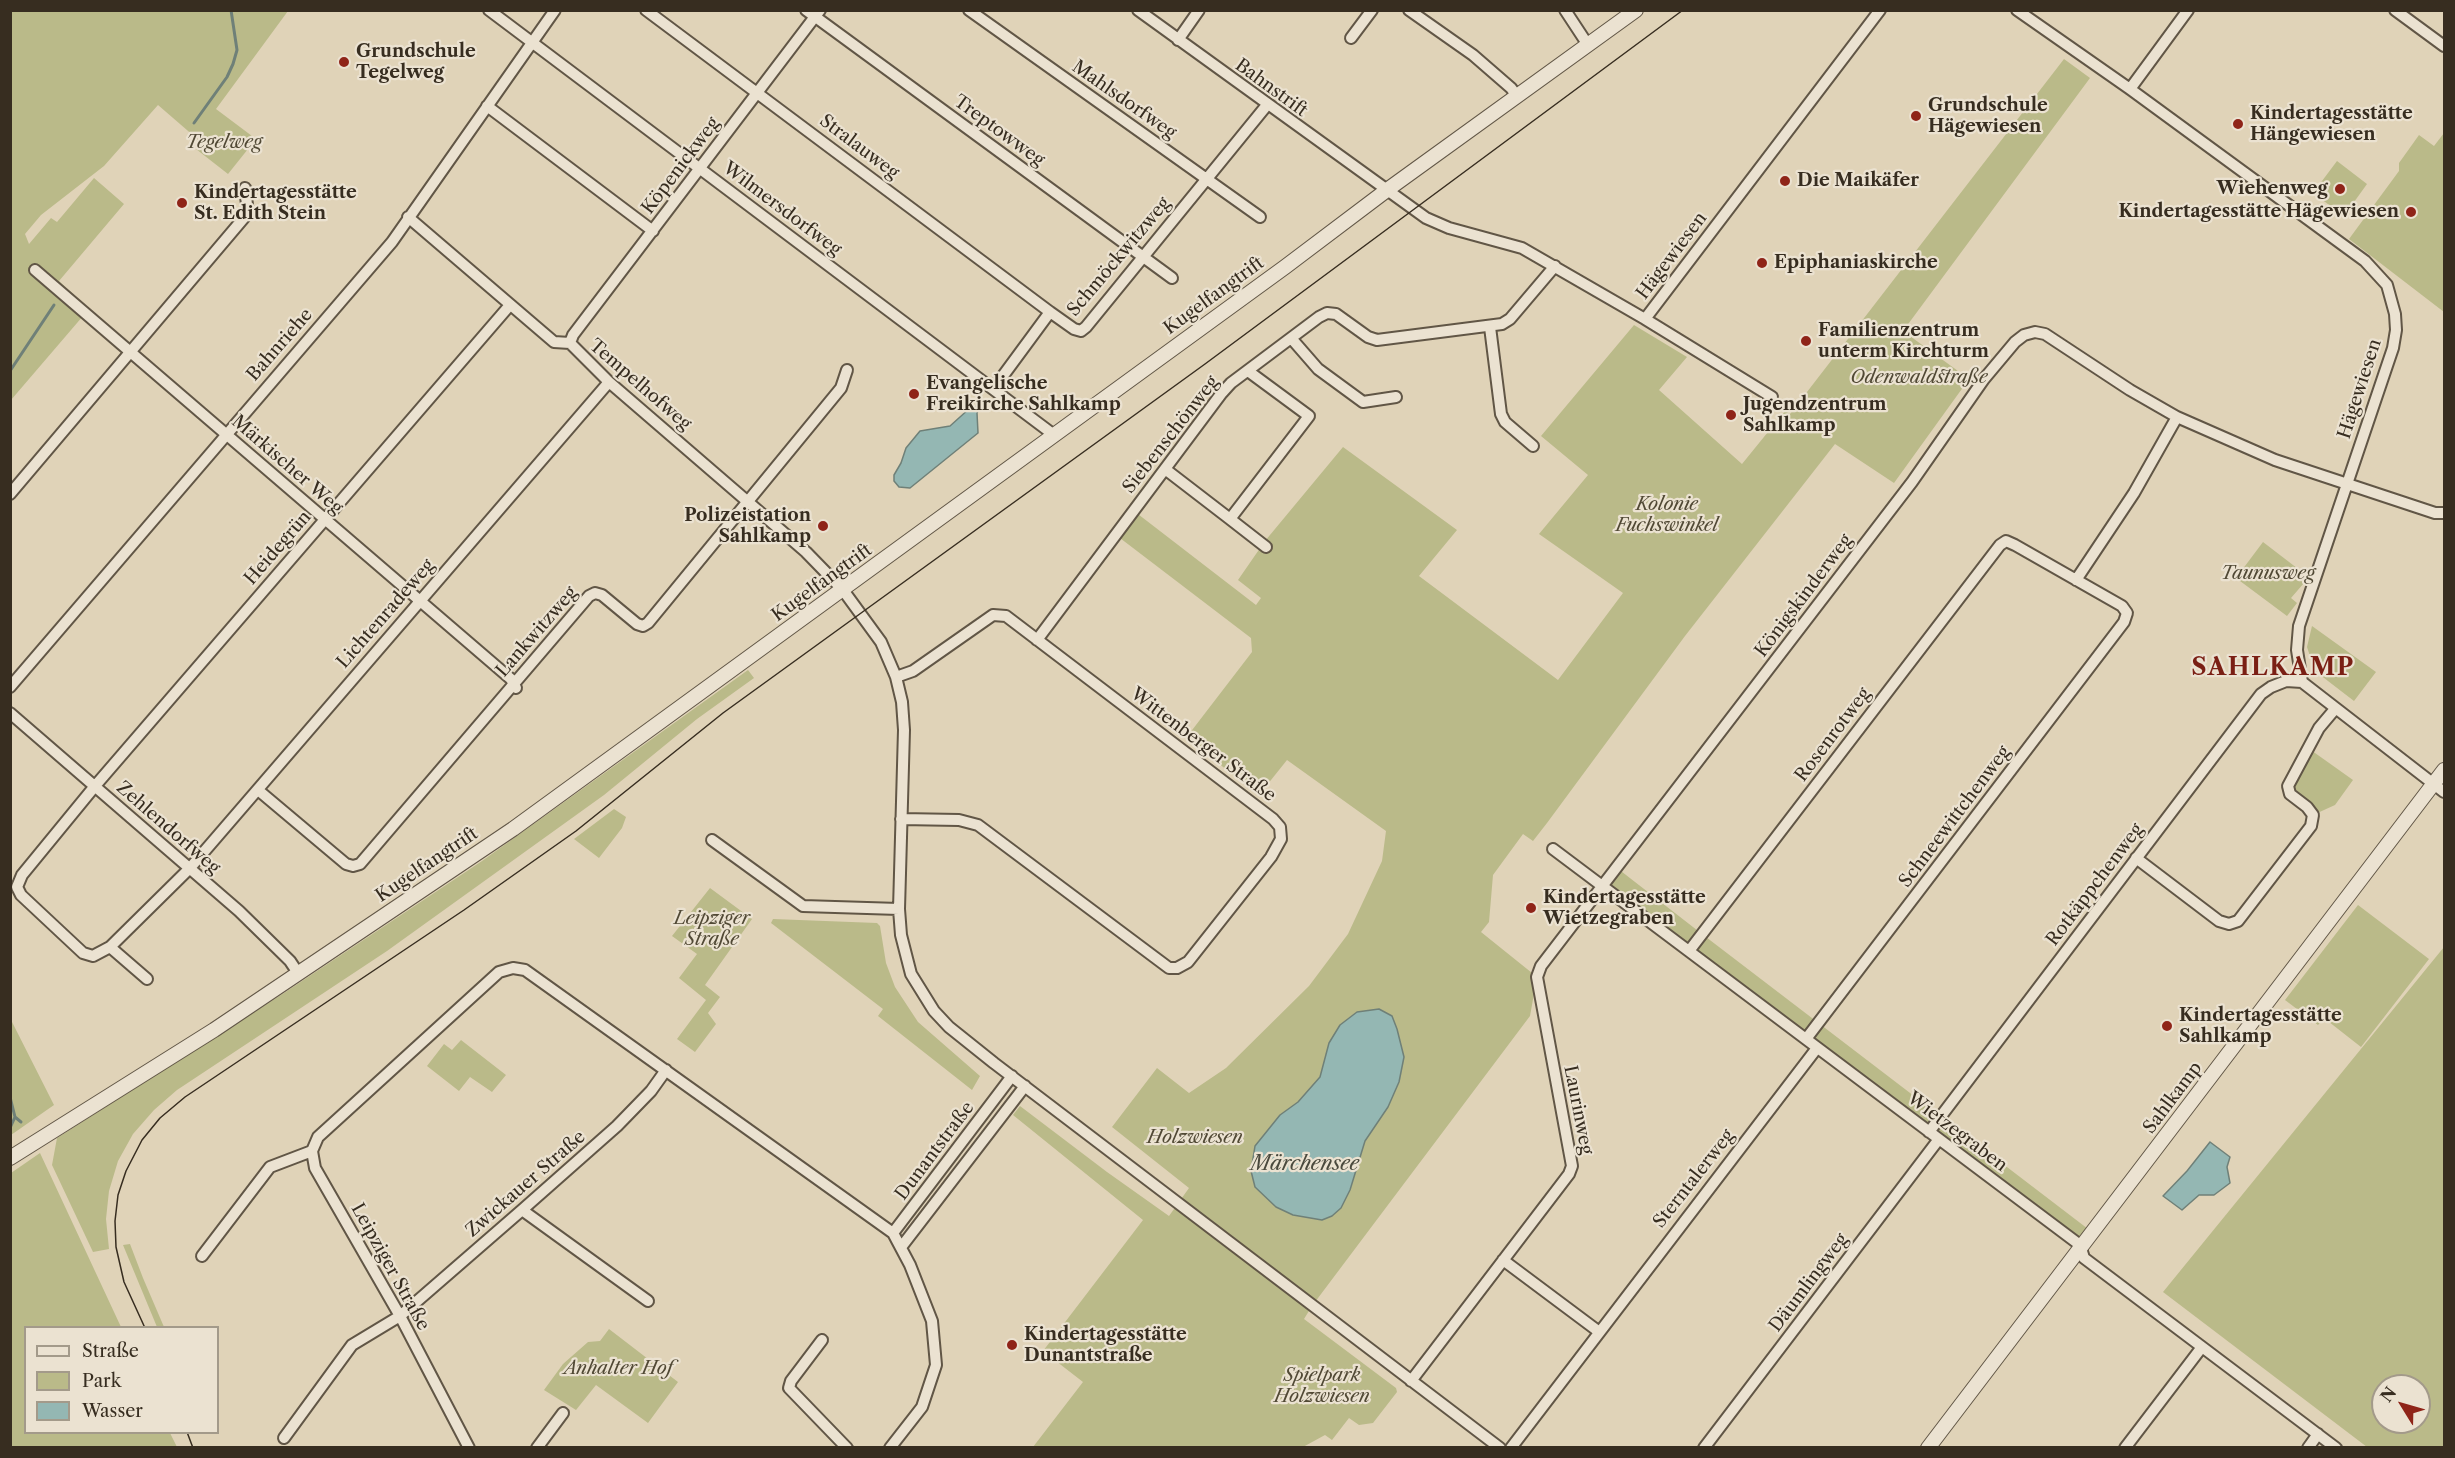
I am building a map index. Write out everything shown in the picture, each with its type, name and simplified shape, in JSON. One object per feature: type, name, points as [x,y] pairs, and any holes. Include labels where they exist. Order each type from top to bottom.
[{"type":"street","name":"Wilmersdorfweg","points":[[489,10],[1054,435]]},
{"type":"street","name":"Bahnriehe","points":[[10,687],[392,242],[555,10]]},
{"type":"street","name":"Stralauweg","points":[[646,10],[1050,312]]},
{"type":"street","name":"Mahlsdorfweg","points":[[969,10],[1260,217]]},
{"type":"street","name":"Bahnstrift","points":[[1138,10],[1387,190]]},
{"type":"street","points":[[1178,40],[1199,10]]},
{"type":"street","points":[[1351,38],[1372,10]]},
{"type":"street","points":[[1409,10],[1473,55],[1517,96]]},
{"type":"street","points":[[1565,10],[1588,45]]},
{"type":"street","name":"Kugelfangtrift","points":[[10,1158],[214,1030],[513,829],[1636,10]]},
{"type":"street","name":"Hägewiesen","points":[[1387,190],[1436,224],[1522,248],[1645,319],[1880,10]]},
{"type":"street","name":"Hägewiesen","points":[[2018,10],[2366,261],[2387,285],[2395,314],[2396,330],[2393,348],[2346,484],[2297,638],[2302,682]]},
{"type":"street","points":[[2130,89],[2188,10]]},
{"type":"street","points":[[2395,10],[2445,46]]},
{"type":"street","name":"Köpenickweg","points":[[570,343],[573,335],[758,92],[814,13]]},
{"type":"street","name":"Treptowweg","points":[[814,13],[1172,278]]},
{"type":"street","name":"Schmöckwitzweg","points":[[994,388],[1050,312],[1074,329],[1081,331],[1267,105]]},
{"type":"street","points":[[487,106],[653,231]]},
{"type":"street","points":[[10,494],[248,213],[245,188]]},
{"type":"street","name":"Tempelhofweg","points":[[408,217],[554,342],[570,343],[609,382],[806,552],[843,590]]},
{"type":"street","name":"Siebenschönweg","points":[[1037,640],[1221,394],[1291,338],[1327,313],[1336,314],[1368,337],[1377,340],[1502,324],[1510,319],[1555,266]]},
{"type":"street","name":"Märkischer Weg","points":[[35,270],[511,679],[515,686]]},
{"type":"street","name":"Heidegrün","points":[[110,947],[93,956],[83,953],[21,895],[17,886],[29,866],[95,786],[510,304]]},
{"type":"street","points":[[1645,319],[1772,397]]},
{"type":"street","points":[[1490,327],[1501,414],[1504,422],[1533,446]]},
{"type":"street","name":"Königskinderweg","points":[[1603,886],[1912,482],[1984,379],[2015,342],[2024,335],[2035,332],[2044,334],[2130,390],[2177,417]]},
{"type":"street","points":[[1291,338],[1318,369],[1363,402],[1396,397]]},
{"type":"street","name":"Lankwitzweg","points":[[258,790],[346,864],[353,866],[360,864],[590,596],[595,593],[602,595],[637,624],[643,626],[648,623],[841,388],[847,370]]},
{"type":"street","points":[[1230,519],[1309,416],[1248,371]]},
{"type":"street","name":"Lichtenradeweg","points":[[110,947],[190,868],[609,382]]},
{"type":"street","points":[[2076,580],[2134,493],[2177,417],[2275,460],[2435,513],[2445,513]]},
{"type":"street","points":[[1165,469],[1266,547]]},
{"type":"street","name":"Rosenrotweg","points":[[1689,951],[1992,555],[2006,541],[2076,580]]},
{"type":"street","name":"Schneewittchenweg","points":[[1806,1039],[2124,622],[2127,613],[2122,606],[2076,580]]},
{"type":"street","points":[[843,590],[879,639],[896,677],[902,702],[904,730],[899,909],[904,952],[911,974],[923,996],[949,1027],[1500,1448]]},
{"type":"street","name":"Wittenberger Straße","points":[[896,677],[913,671],[993,615],[1006,616],[1273,819],[1280,827],[1281,839],[1264,865],[1188,962],[1177,968],[1169,968],[978,825],[960,820],[901,819]]},
{"type":"street","name":"Rotkäppchenweg","points":[[1929,1132],[2261,694],[2286,681],[2302,682]]},
{"type":"street","points":[[2302,682],[2439,788]]},
{"type":"street","points":[[2136,858],[2219,921],[2229,924],[2238,921],[2311,826],[2313,815],[2307,807],[2290,794],[2288,786],[2319,728],[2335,709]]},
{"type":"street","name":"Zehlendorfweg","points":[[10,713],[238,910],[290,961],[298,973]]},
{"type":"street","name":"Sahlkamp","points":[[1928,1448],[2080,1245],[2439,788],[2445,770]]},
{"type":"street","points":[[712,840],[803,906],[899,909]]},
{"type":"street","name":"Wietzegraben","points":[[1552,849],[2080,1245],[2084,1258],[2336,1448]]},
{"type":"street","name":"Laurinweg","points":[[1411,1381],[1569,1174],[1572,1166],[1537,977],[1541,966],[1603,886]]},
{"type":"street","points":[[110,947],[147,979]]},
{"type":"street","points":[[202,1256],[270,1167],[312,1151],[318,1137],[324,1131],[499,972],[513,968],[525,969],[893,1233],[902,1246],[932,1321],[936,1365],[922,1407],[890,1448]]},
{"type":"street","name":"Sterntalerweg","points":[[1511,1448],[1598,1331],[1817,1048]]},
{"type":"street","name":"Zwickauer Straße","points":[[284,1438],[352,1345],[400,1316],[522,1210],[617,1126],[651,1091],[666,1070]]},
{"type":"street","name":"Dunantstraße","points":[[893,1233],[1012,1076]]},
{"type":"street","name":"Dunantstraße","points":[[902,1246],[1025,1086]]},
{"type":"street","name":"Däumlingweg","points":[[1704,1448],[1939,1139]]},
{"type":"street","name":"Leipziger Straße","points":[[312,1151],[315,1168],[400,1316],[469,1448]]},
{"type":"street","points":[[522,1210],[648,1301]]},
{"type":"street","points":[[1503,1260],[1598,1331]]},
{"type":"street","points":[[822,1340],[791,1381],[789,1389],[847,1448]]},
{"type":"street","points":[[2125,1448],[2202,1347]]},
{"type":"street","points":[[537,1448],[563,1413]]},
{"type":"street","points":[[2308,1448],[2318,1434]]},
{"type":"green space","name":"Tegelweg","points":[[10,11],[288,11],[216,109],[256,139],[228,174],[196,149],[195,137],[158,105],[104,166],[41,215],[25,234],[29,244],[51,218],[57,222],[94,178],[124,204],[59,281],[89,309],[11,400]]},
{"type":"green space","points":[[2064,59],[2090,78],[1903,331],[1969,379],[1894,483],[1835,444],[1685,636],[1533,841],[1523,834],[1493,875],[1489,922],[1481,932],[1537,977],[1530,1016],[1304,1319],[1396,1388],[1397,1392],[1373,1423],[1359,1425],[1349,1418],[1332,1440],[1325,1435],[1303,1447],[1033,1447],[1083,1382],[1043,1351],[1143,1220],[1013,1115],[1020,1106],[1169,1216],[1189,1188],[1112,1127],[1157,1068],[1189,1093],[1226,1068],[1309,986],[1348,934],[1382,861],[1386,831],[1287,760],[1259,795],[1186,738],[1252,652],[1251,638],[1116,535],[1134,511],[1256,605],[1261,598],[1238,580],[1265,541],[1343,447],[1457,530],[1419,576],[1558,680],[1623,593],[1539,534],[1588,475],[1541,436],[1634,325],[1687,357],[1659,390],[1742,464],[1785,411],[1790,414]]},
{"type":"green space","points":[[2444,133],[2444,312],[2349,239],[2399,171],[2399,163],[2419,135],[2434,146]]},
{"type":"green space","name":"Wiehenweg","points":[[2337,161],[2367,184],[2344,216],[2313,193]]},
{"type":"green space","name":"Taunusweg","points":[[2263,542],[2306,575],[2304,583],[2291,598],[2297,603],[2287,616],[2236,578]]},
{"type":"green space","points":[[2312,626],[2376,672],[2354,701],[2315,671],[2307,647]]},
{"type":"green space","points":[[748,670],[754,678],[697,719],[604,795],[387,951],[177,1090],[154,1110],[133,1134],[118,1161],[109,1191],[106,1219],[109,1249],[93,1252],[52,1165],[57,1138],[284,993],[482,861]]},
{"type":"green space","points":[[2308,748],[2353,780],[2335,805],[2313,815],[2290,794]]},
{"type":"green space","points":[[614,809],[626,817],[622,828],[599,858],[574,839]]},
{"type":"green space","points":[[1617,868],[2092,1232],[2080,1245],[1603,887]]},
{"type":"green space","name":"Leipziger Straße","points":[[710,888],[752,919],[705,985],[720,997],[708,1013],[716,1024],[695,1052],[677,1039],[706,1000],[679,978],[697,954],[672,936]]},
{"type":"green space","points":[[2358,905],[2429,959],[2361,1047],[2324,1018],[2318,1025],[2285,1000]]},
{"type":"green space","points":[[773,919],[877,923],[880,926],[886,963],[895,987],[918,1022],[980,1076],[972,1090],[878,1016],[883,1009],[771,923]]},
{"type":"green space","points":[[2444,947],[2444,1447],[2367,1447],[2163,1292]]},
{"type":"green space","points":[[10,1018],[54,1105],[11,1135],[10,1135]]},
{"type":"green space","points":[[461,1040],[506,1075],[492,1092],[470,1077],[459,1091],[427,1066],[444,1044],[452,1050]]},
{"type":"green space","points":[[40,1153],[121,1326],[24,1326],[24,1434],[170,1434],[177,1447],[11,1447],[11,1173]]},
{"type":"green space","points":[[130,1244],[164,1326],[157,1326],[123,1245]]},
{"type":"green space","name":"Anhalter Hof","points":[[609,1329],[678,1382],[648,1423],[596,1385],[576,1410],[544,1390],[563,1364],[588,1342],[600,1341]]},
{"type":"water","points":[[980,407],[977,413],[978,433],[910,488],[899,487],[894,481],[894,475],[906,448],[920,431],[950,426],[970,408]]},
{"type":"water","name":"Märchensee","points":[[1379,1009],[1392,1016],[1397,1029],[1404,1057],[1399,1082],[1388,1107],[1365,1141],[1350,1190],[1341,1208],[1332,1216],[1322,1220],[1293,1215],[1276,1207],[1255,1187],[1251,1171],[1255,1146],[1280,1115],[1298,1102],[1320,1077],[1329,1043],[1340,1025],[1357,1012]]},
{"type":"water","points":[[2210,1142],[2230,1157],[2227,1167],[2230,1183],[2214,1195],[2199,1195],[2182,1210],[2163,1196]]},
{"type":"waterway","points":[[194,123],[227,77],[233,64],[237,50],[231,10]]},
{"type":"waterway","points":[[10,371],[54,305]]},
{"type":"waterway","points":[[10,1097],[15,1117],[21,1122]]},
{"type":"waterway","points":[[10,1128],[15,1117]]},
{"type":"tram line","points":[[144,1326],[124,1282],[116,1247],[115,1221],[118,1195],[126,1171],[142,1140],[160,1118],[185,1097],[464,910],[576,831],[723,713],[1205,364],[1683,10]]},
{"type":"tram line","points":[[188,1434],[193,1448]]},
{"type":"place","name":"Grundschule Tegelweg","points":[[344,62]]},
{"type":"place","name":"Grundschule Hägewiesen","points":[[1916,116]]},
{"type":"place","name":"Kindertagesstätte Hängewiesen","points":[[2238,124]]},
{"type":"place","name":"Die Maikäfer","points":[[1785,181]]},
{"type":"place","name":"Wiehenweg","points":[[2340,189]]},
{"type":"place","name":"Kindertagesstätte St. Edith Stein","points":[[182,203]]},
{"type":"place","name":"Kindertagesstätte Hägewiesen","points":[[2411,212]]},
{"type":"place","name":"Epiphaniaskirche","points":[[1762,263]]},
{"type":"place","name":"Familienzentrum unterm Kirchturm","points":[[1806,341]]},
{"type":"place","name":"Evangelische Freikirche Sahlkamp","points":[[914,394]]},
{"type":"place","name":"Jugendzentrum Sahlkamp","points":[[1731,415]]},
{"type":"place","name":"Polizeistation Sahlkamp","points":[[823,526]]},
{"type":"place","name":"Kindertagesstätte Wietzegraben","points":[[1531,908]]},
{"type":"place","name":"Kindertagesstätte Sahlkamp","points":[[2167,1026]]},
{"type":"place","name":"Kindertagesstätte Dunantstraße","points":[[1012,1345]]},
{"type":"district","name":"SAHLKAMP","points":[[2273,668]]},
{"type":"park label","name":"Odenwaldstraße","points":[[1919,378]]},
{"type":"park label","name":"Kolonie Fuchswinkel","points":[[1667,515]]},
{"type":"park label","name":"Holzwiesen","points":[[1195,1138]]},
{"type":"park label","name":"Spielpark Holzwiesen","points":[[1322,1386]]}]
